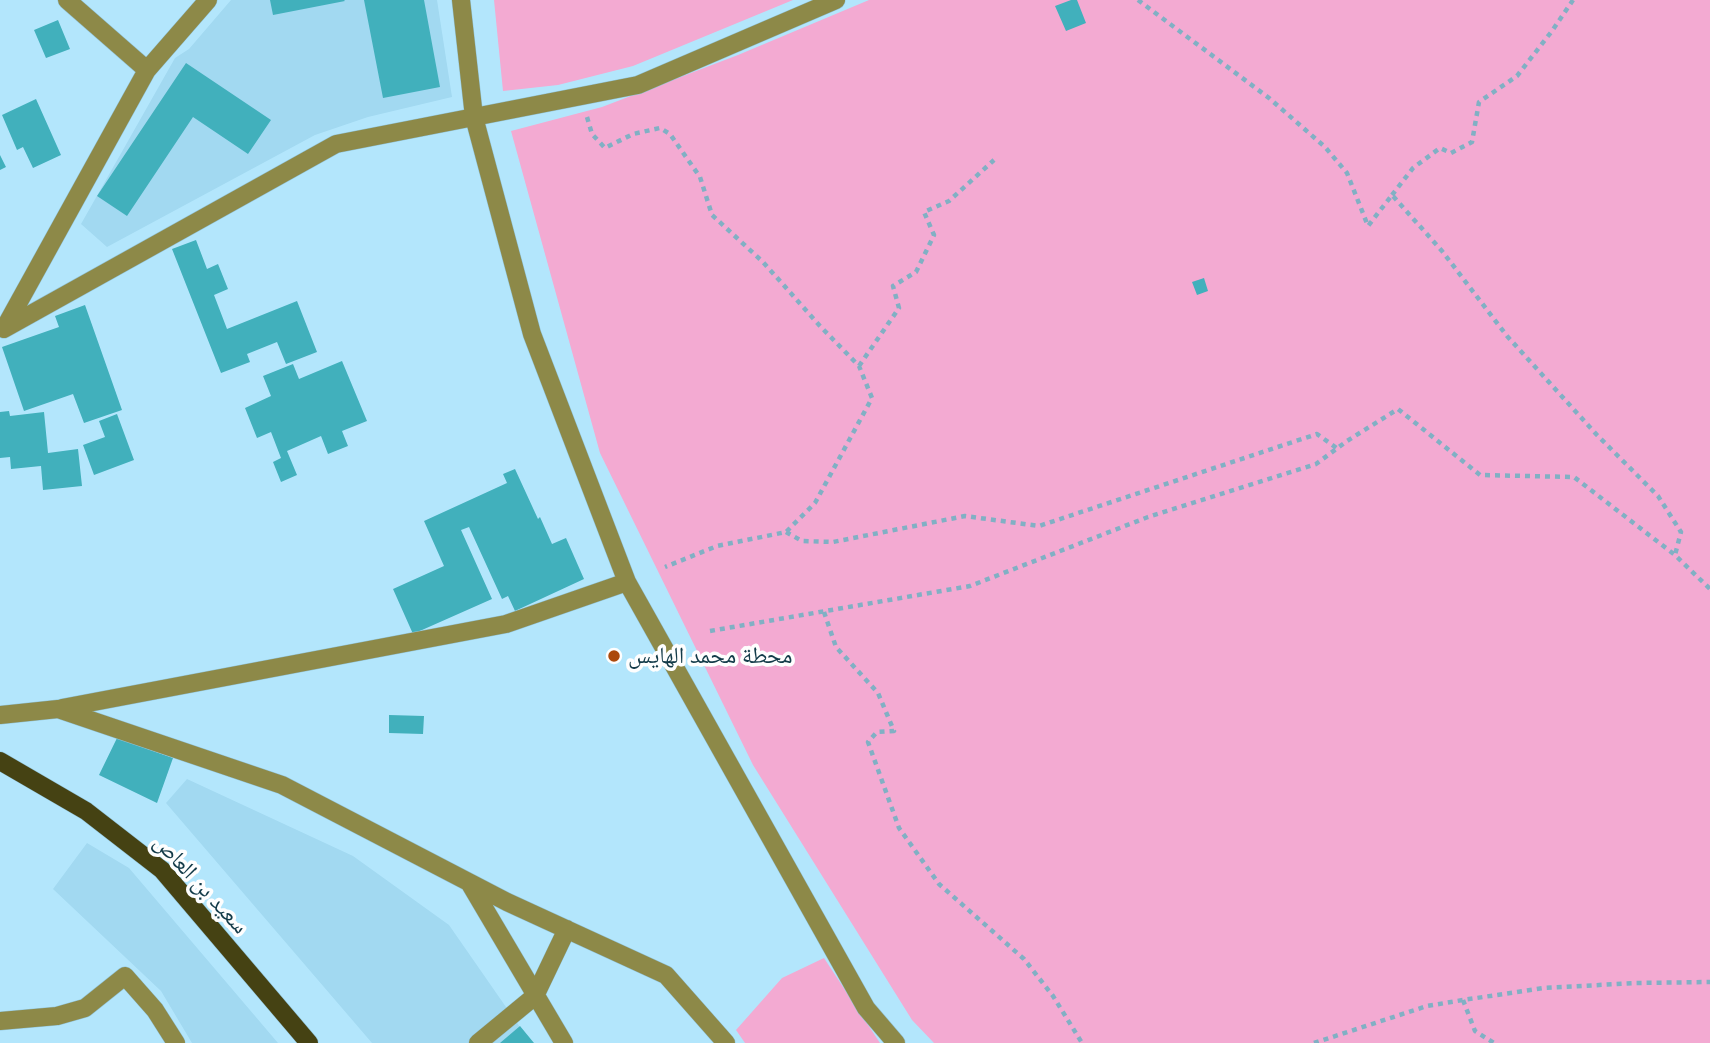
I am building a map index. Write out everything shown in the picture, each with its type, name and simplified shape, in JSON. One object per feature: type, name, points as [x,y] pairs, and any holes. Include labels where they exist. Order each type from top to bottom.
[{"type":"main road","name":"سعيد بن العاص","points":[[0,761],[86,811],[162,870],[309,1043]]},
{"type":"street","points":[[67,0],[147,70]]},
{"type":"street","points":[[2,331],[147,70],[208,0]]},
{"type":"street","points":[[461,0],[474,117],[532,334],[627,582],[866,1009],[896,1043]]},
{"type":"street","points":[[2,331],[336,144],[638,85],[836,0]]},
{"type":"street","points":[[0,716],[58,709],[506,624],[627,582]]},
{"type":"street","points":[[58,709],[282,785],[469,883],[666,975],[726,1043]]},
{"type":"street","points":[[469,883],[564,1043]]},
{"type":"street","points":[[478,1043],[535,996],[567,929]]},
{"type":"street","points":[[0,1021],[57,1016],[85,1008],[125,976],[155,1010],[176,1043]]},
{"type":"path","points":[[1138,0],[1269,98],[1325,147],[1347,173],[1368,226],[1413,168],[1440,148],[1451,153],[1472,142],[1479,102],[1517,76],[1573,0]]},
{"type":"path","points":[[581,96],[592,134],[605,148],[633,134],[660,128],[670,134],[699,177],[712,215],[763,262],[859,366],[872,398],[815,503],[786,533],[717,546],[665,567]]},
{"type":"path","points":[[859,366],[899,308],[893,286],[916,272],[934,235],[923,212],[949,201],[994,160]]},
{"type":"path","points":[[1392,195],[1442,251],[1507,336],[1597,435],[1658,496],[1681,532],[1675,555]]},
{"type":"path","points":[[710,631],[970,586],[1148,517],[1316,464],[1398,410],[1480,475],[1574,477],[1675,555],[1710,589]]},
{"type":"path","points":[[786,533],[802,541],[833,542],[965,516],[1039,526],[1317,434],[1338,449]]},
{"type":"path","points":[[824,612],[836,647],[878,693],[894,731],[877,732],[868,742],[899,828],[939,884],[1024,959],[1053,996],[1082,1043]]},
{"type":"path","points":[[1314,1043],[1327,1041],[1427,1006],[1463,1000],[1544,988],[1710,982]]},
{"type":"path","points":[[1463,1000],[1475,1031],[1494,1043]]},
{"type":"shaded area","points":[[231,0],[437,0],[452,97],[368,117],[315,135],[107,247],[81,224],[175,58],[189,49]]},
{"type":"shaded area","points":[[494,0],[793,0],[633,66],[558,85],[503,91]]},
{"type":"shaded area","points":[[869,0],[1710,0],[1710,1043],[934,1043],[912,1020],[753,765],[600,453],[511,131],[602,107],[738,55]]},
{"type":"shaded area","points":[[187,779],[353,856],[449,925],[531,1043],[372,1043],[166,803]]},
{"type":"shaded area","points":[[87,843],[129,868],[278,1043],[192,1043],[161,991],[53,889]]},
{"type":"shaded area","points":[[824,958],[880,1043],[745,1043],[736,1030],[782,978]]},
{"type":"building","points":[[270,0],[344,0],[345,1],[273,15]]},
{"type":"building","points":[[364,0],[424,0],[440,87],[383,98]]},
{"type":"building","points":[[1077,0],[1086,23],[1066,31],[1055,6]]},
{"type":"building","points":[[58,20],[70,49],[46,58],[34,30]]},
{"type":"building","points":[[186,63],[271,120],[248,154],[193,117],[127,216],[97,196]]},
{"type":"building","points":[[36,99],[61,155],[33,168],[23,147],[17,150],[2,115]]},
{"type":"building","points":[[0,155],[6,167],[0,170]]},
{"type":"building","points":[[196,240],[207,269],[218,264],[228,289],[214,295],[227,329],[297,301],[317,352],[286,364],[277,342],[247,354],[250,362],[221,373],[172,249]]},
{"type":"building","points":[[1204,278],[1208,291],[1197,295],[1192,282]]},
{"type":"building","points":[[85,305],[122,410],[84,423],[73,394],[24,411],[2,347],[59,327],[55,316]]},
{"type":"building","points":[[342,361],[367,421],[342,431],[348,446],[328,454],[321,436],[287,451],[297,475],[281,482],[273,462],[281,458],[271,432],[257,438],[245,408],[271,396],[263,376],[293,364],[299,379]]},
{"type":"building","points":[[9,411],[10,416],[44,412],[48,453],[78,449],[82,486],[43,490],[41,466],[11,469],[10,457],[0,458],[0,412]]},
{"type":"building","points":[[117,414],[134,460],[94,475],[83,445],[105,437],[99,421]]},
{"type":"building","points":[[515,469],[552,544],[566,538],[584,579],[515,611],[508,596],[502,599],[469,527],[461,530],[492,599],[413,634],[393,589],[444,566],[424,521],[507,483],[503,474]]},
{"type":"building","points":[[389,715],[424,716],[423,734],[389,733]]},
{"type":"building","points":[[117,738],[173,758],[157,803],[99,775]]},
{"type":"building","points":[[520,1026],[534,1043],[500,1043]]},
{"type":"place","name":"محطة محمد الهايس","points":[[614,656]]}]
